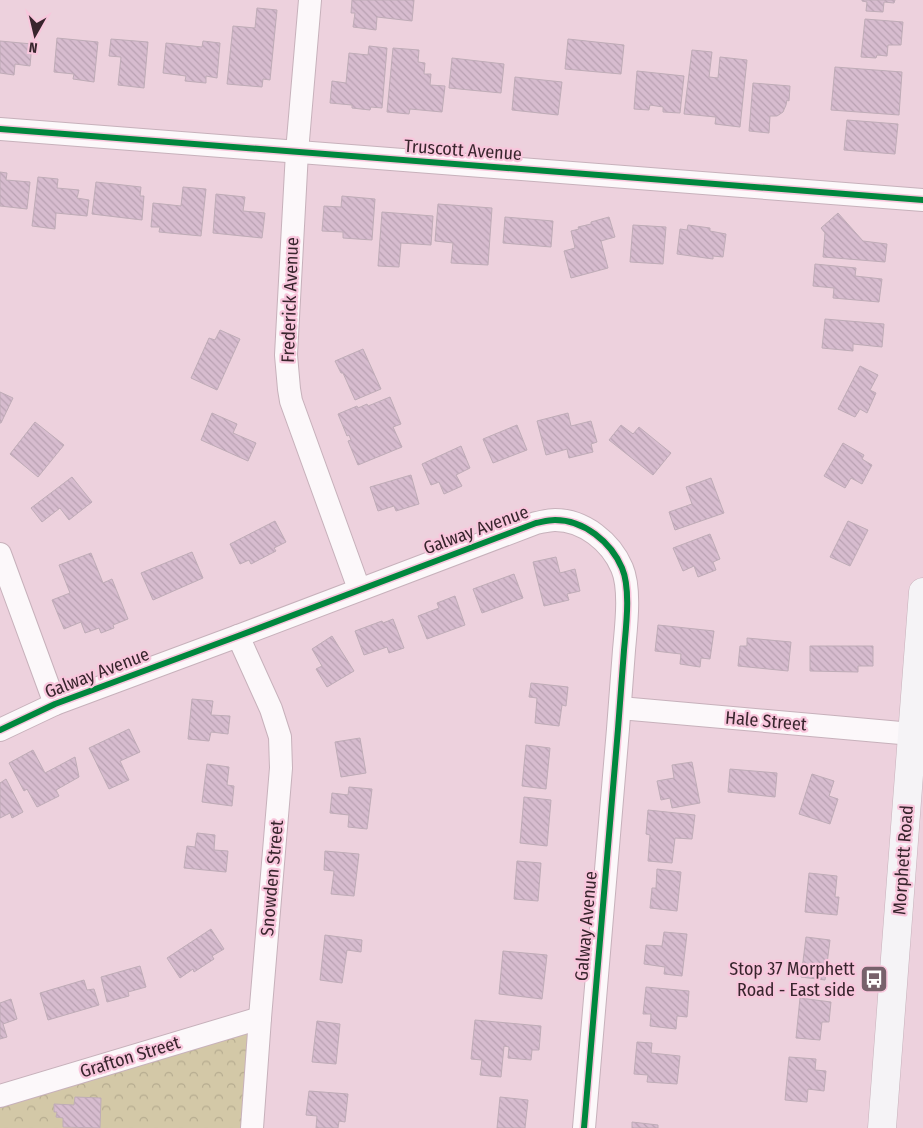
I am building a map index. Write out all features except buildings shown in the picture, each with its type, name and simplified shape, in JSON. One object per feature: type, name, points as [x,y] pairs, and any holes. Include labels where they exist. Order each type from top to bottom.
[{"type":"main road","name":"Morphett Road","points":[[882,1128],[923,592]]},
{"type":"street","name":"Frederick Avenue","points":[[310,0],[297,152],[286,355],[291,401],[358,589]]},
{"type":"street","name":"Truscott Avenue","points":[[0,129],[923,200]]},
{"type":"street","name":"Galway Avenue","points":[[0,730],[55,704],[536,523],[556,520],[574,523],[599,536],[622,569],[625,580],[627,611],[584,1128]]},
{"type":"street","points":[[0,554],[55,704]]},
{"type":"street","name":"Snowden Street","points":[[238,636],[271,708],[280,737],[281,768],[252,1128]]},
{"type":"street","name":"Hale Street","points":[[620,708],[912,734]]},
{"type":"street","name":"Grafton Street","points":[[0,1096],[260,1018]]},
{"type":"green space","points":[[255,1025],[248,1128],[0,1128],[0,1102]]},
{"type":"cycle path","points":[[0,129],[923,200]]},
{"type":"cycle path","points":[[0,730],[55,704],[536,523],[552,520],[566,521],[586,528],[595,534],[604,541],[622,568],[625,577],[627,608],[584,1128]]},
{"type":"place","name":"Stop 37 Morphett Road - East side","points":[[874,979]]}]
